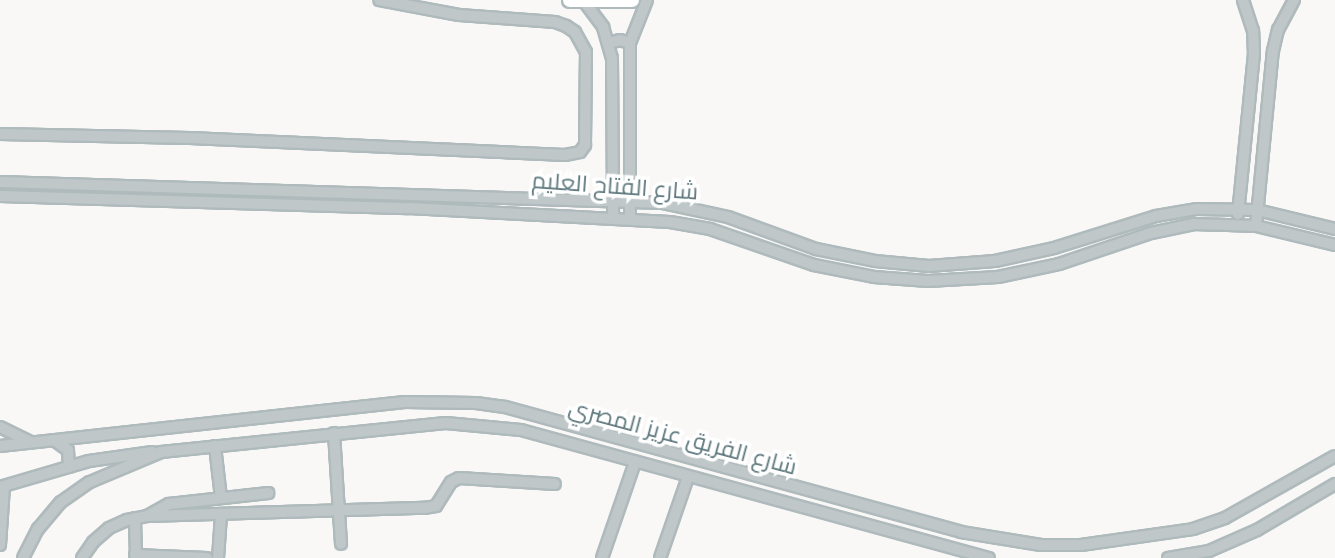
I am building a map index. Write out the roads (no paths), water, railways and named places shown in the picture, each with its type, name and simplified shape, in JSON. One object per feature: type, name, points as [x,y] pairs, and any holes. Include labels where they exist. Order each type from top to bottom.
[{"type":"street","points":[[0,134],[190,138],[565,155],[580,152],[584,145],[586,52],[575,33],[566,26],[555,22],[459,15],[379,0]]},
{"type":"street","points":[[570,0],[632,0]]},
{"type":"street","points":[[630,218],[630,43],[647,0]]},
{"type":"street","points":[[1237,224],[1254,55],[1253,31],[1243,0]]},
{"type":"street","points":[[1255,226],[1273,51],[1278,30],[1294,0]]},
{"type":"street","points":[[583,1],[603,27],[612,58],[613,217]]},
{"type":"street","points":[[609,43],[620,40],[630,43]]},
{"type":"street","points":[[613,160],[620,162],[630,152]]},
{"type":"street","name":"شارع الفتاح العليم","points":[[0,182],[630,200],[663,203],[718,214],[816,249],[875,261],[929,266],[995,261],[1054,248],[1156,216],[1197,209],[1257,210],[1335,229]]},
{"type":"street","name":"شارع الفتاح العليم","points":[[0,196],[630,218],[709,229],[814,265],[874,277],[928,281],[998,277],[1059,264],[1151,233],[1194,225],[1255,226],[1335,245]]},
{"type":"street","points":[[928,281],[929,266]]},
{"type":"street","name":"شارع الفريق عزيز المصري","points":[[0,446],[405,402],[476,403],[505,407],[1002,541],[1082,545],[1193,529],[1225,517],[1335,456]]},
{"type":"street","name":"شارع الفريق عزيز المصري","points":[[23,558],[38,529],[61,502],[90,482],[160,452],[433,424],[485,425],[521,430],[989,558]]},
{"type":"street","points":[[0,427],[31,442]]},
{"type":"street","points":[[334,433],[341,544]]},
{"type":"street","points":[[54,440],[68,450],[69,467]]},
{"type":"street","points":[[215,446],[221,498]]},
{"type":"street","points":[[0,545],[2,486],[110,456],[160,452]]},
{"type":"street","points":[[602,558],[635,462]]},
{"type":"street","points":[[660,558],[688,477]]},
{"type":"street","points":[[82,558],[93,542],[109,528],[135,518],[339,512],[436,506],[451,482],[459,478],[555,484]]},
{"type":"street","points":[[1168,558],[1209,551],[1257,530],[1335,484]]},
{"type":"street","points":[[148,516],[169,504],[268,493]]},
{"type":"street","points":[[820,513],[826,505],[825,495]]},
{"type":"street","points":[[856,523],[855,513],[860,504]]},
{"type":"street","points":[[218,558],[221,515]]},
{"type":"street","points":[[135,518],[135,557],[208,558]]}]
